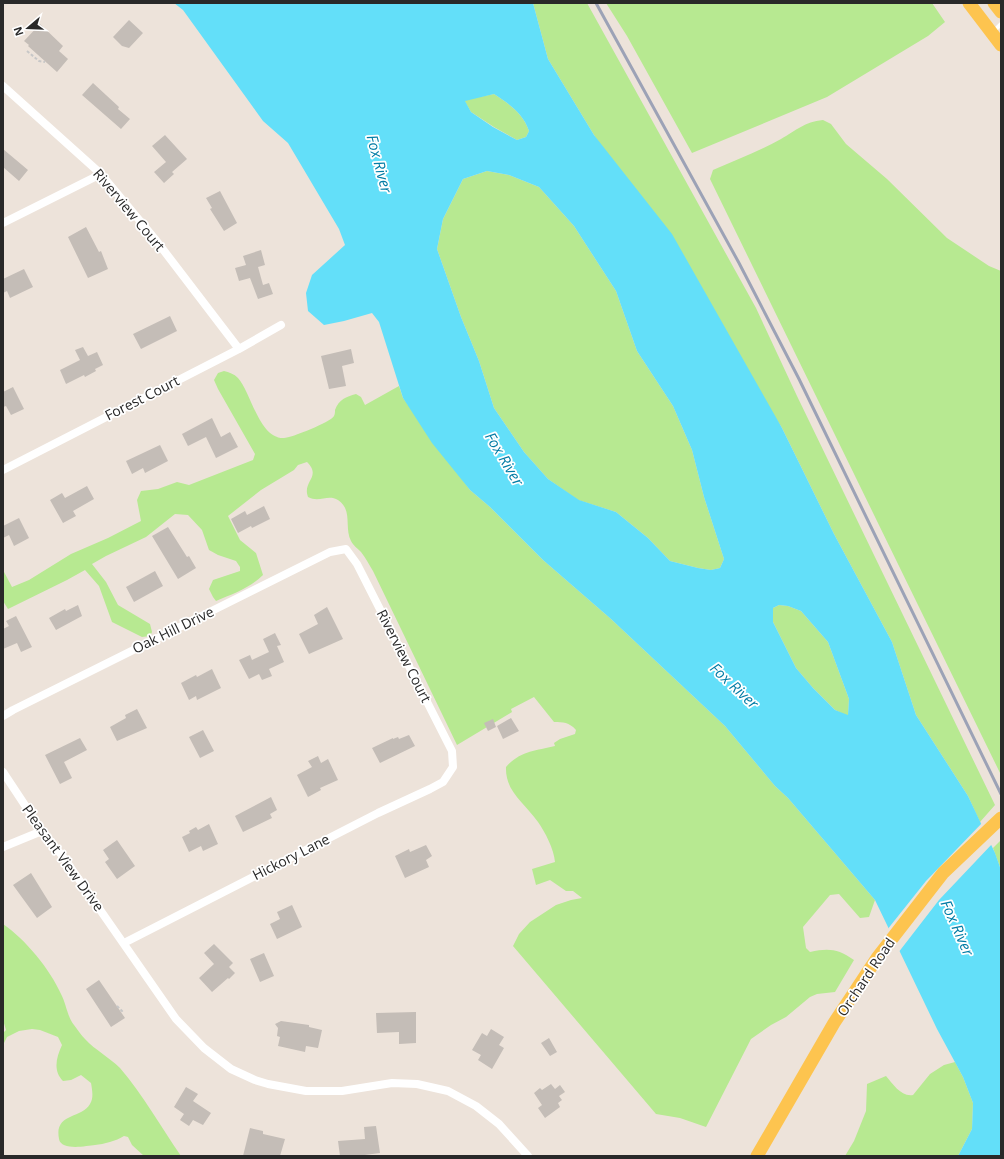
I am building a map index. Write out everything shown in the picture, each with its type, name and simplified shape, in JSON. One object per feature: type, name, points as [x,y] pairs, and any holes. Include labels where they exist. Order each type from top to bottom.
[{"type":"main road","points":[[969,3],[997,29],[1001,45]]},
{"type":"main road","points":[[994,3],[1001,12]]},
{"type":"main road","name":"Orchard Road","points":[[757,1156],[834,1023],[877,958],[943,873],[1001,818]]},
{"type":"street","name":"Riverview Court","points":[[3,86],[101,174],[155,239],[239,349]]},
{"type":"street","points":[[3,223],[101,174]]},
{"type":"street","name":"Forest Court","points":[[3,470],[239,349],[281,325]]},
{"type":"street","name":"Riverview Court","points":[[346,549],[357,564],[452,751],[453,767]]},
{"type":"street","name":"Oak Hill Drive","points":[[3,716],[330,552],[346,549]]},
{"type":"street","name":"Hickory Lane","points":[[124,943],[372,816],[430,789],[443,782],[453,767]]},
{"type":"street","name":"Pleasant View Drive","points":[[3,772],[42,831],[64,858],[176,1019],[204,1048],[231,1069],[268,1084],[306,1091],[342,1091],[392,1083],[417,1084],[448,1091],[476,1106],[499,1124],[528,1156]]},
{"type":"street","points":[[3,847],[42,831]]},
{"type":"path","points":[[28,51],[39,61],[45,62]]},
{"type":"path","points":[[117,1006],[123,1012]]},
{"type":"green space","points":[[533,3],[587,3],[756,308],[995,805],[980,822],[968,796],[916,715],[892,642],[834,534],[782,428],[594,135],[548,59]]},
{"type":"green space","points":[[606,3],[932,3],[945,22],[928,36],[827,97],[692,153],[627,36]]},
{"type":"green space","points":[[494,94],[510,105],[523,119],[529,131],[526,137],[517,140],[494,127],[471,112],[464,100]]},
{"type":"green space","points":[[823,120],[831,124],[846,144],[887,179],[947,238],[989,266],[1001,271],[1001,775],[710,179],[713,170],[765,148],[806,125]]},
{"type":"green space","points":[[487,171],[509,175],[539,187],[574,226],[616,291],[637,351],[673,406],[692,450],[704,497],[724,559],[720,568],[711,570],[670,561],[648,538],[616,512],[578,500],[548,479],[524,452],[494,408],[479,361],[461,317],[437,249],[443,219],[463,179]]},
{"type":"green space","points":[[224,371],[235,375],[238,378],[243,385],[256,414],[268,431],[275,436],[284,438],[310,429],[331,419],[335,414],[335,410],[339,403],[346,397],[356,394],[361,397],[365,405],[399,386],[403,398],[470,490],[490,507],[543,560],[611,619],[725,726],[775,786],[788,798],[875,900],[869,917],[860,918],[839,894],[830,895],[803,927],[806,948],[810,952],[833,950],[854,960],[835,992],[817,994],[810,997],[786,1017],[771,1025],[751,1039],[706,1127],[680,1118],[656,1114],[513,946],[519,934],[530,922],[556,905],[582,898],[573,891],[566,891],[550,880],[536,885],[532,869],[555,862],[553,852],[541,826],[512,790],[507,776],[506,767],[522,755],[555,746],[554,743],[560,739],[575,734],[576,730],[571,725],[566,723],[554,722],[534,697],[511,709],[512,712],[457,745],[373,571],[363,554],[351,541],[348,530],[347,514],[343,504],[334,498],[312,499],[308,497],[307,487],[313,472],[307,462],[298,465],[294,470],[261,490],[228,516],[240,540],[256,553],[263,575],[253,584],[241,590],[216,601],[213,597],[209,589],[213,580],[240,571],[240,567],[236,561],[218,555],[209,550],[202,530],[188,515],[175,514],[146,537],[92,564],[106,582],[118,605],[150,624],[152,632],[150,636],[142,637],[112,622],[99,586],[85,570],[8,609],[3,601],[3,570],[12,587],[29,580],[71,554],[108,538],[141,521],[137,500],[141,491],[158,489],[177,482],[189,485],[253,460],[255,454],[214,380],[218,373]]},
{"type":"green space","points":[[779,605],[788,606],[801,611],[828,642],[849,699],[848,716],[835,710],[796,668],[773,622],[773,608]]},
{"type":"green space","points":[[1001,840],[1001,870],[993,848]]},
{"type":"green space","points":[[3,924],[28,946],[44,965],[63,998],[74,1025],[89,1043],[120,1068],[144,1100],[181,1156],[144,1156],[132,1145],[128,1137],[124,1136],[99,1145],[74,1147],[61,1143],[59,1139],[60,1125],[64,1120],[86,1109],[90,1104],[92,1099],[91,1083],[81,1075],[71,1080],[63,1081],[60,1077],[56,1064],[62,1045],[58,1037],[40,1030],[32,1029],[19,1031],[7,1037],[3,1045],[3,1033],[6,1030],[3,1020]]},
{"type":"green space","points":[[955,1062],[963,1077],[973,1103],[972,1129],[958,1156],[845,1156],[854,1141],[866,1111],[867,1084],[886,1076],[901,1092],[913,1095],[930,1074],[944,1065]]},
{"type":"water","name":"Fox River","points":[[174,3],[533,3],[548,59],[594,135],[672,234],[782,428],[834,534],[892,642],[916,715],[968,796],[995,853],[1001,870],[1001,1156],[958,1156],[972,1129],[973,1103],[963,1077],[937,1029],[875,900],[788,798],[775,786],[725,726],[611,619],[543,560],[490,507],[470,490],[432,443],[403,398],[379,322],[372,313],[324,325],[308,311],[306,293],[312,275],[345,245],[339,229],[288,143],[263,121],[183,10]],"holes":[[[494,94],[510,105],[523,119],[529,131],[526,137],[517,140],[493,127],[471,112],[465,101]],[[487,171],[509,175],[539,187],[574,226],[616,291],[637,351],[673,406],[692,450],[704,497],[724,559],[720,568],[711,570],[670,561],[648,538],[616,512],[579,500],[548,479],[524,452],[494,408],[479,361],[461,317],[437,249],[443,219],[463,179]],[[779,605],[788,606],[801,611],[828,642],[849,699],[848,715],[835,710],[796,668],[773,622],[773,608]]]},
{"type":"pier","points":[[983,822],[993,843],[939,900],[898,953],[887,930],[926,881]]},
{"type":"building","points":[[129,20],[143,33],[129,48],[122,46],[113,37]]},
{"type":"building","points":[[40,24],[63,46],[59,51],[68,59],[57,72],[24,41]]},
{"type":"building","points":[[93,83],[119,107],[118,109],[130,119],[121,129],[82,95]]},
{"type":"building","points":[[165,135],[187,159],[172,172],[174,174],[164,183],[154,172],[166,162],[152,146]]},
{"type":"building","points":[[3,149],[28,170],[19,181],[3,167]]},
{"type":"building","points":[[220,191],[237,223],[224,231],[210,209],[212,208],[206,198]]},
{"type":"building","points":[[86,227],[99,252],[101,251],[108,269],[88,278],[68,237]]},
{"type":"building","points":[[261,250],[265,265],[258,267],[263,285],[269,283],[273,294],[258,299],[250,278],[239,281],[235,268],[246,265],[243,256]]},
{"type":"building","points":[[24,269],[33,287],[10,298],[7,291],[3,293],[3,279]]},
{"type":"building","points":[[170,316],[177,331],[141,349],[133,334]]},
{"type":"building","points":[[83,347],[88,356],[97,352],[103,365],[85,377],[84,375],[66,384],[60,370],[80,360],[75,350]]},
{"type":"building","points":[[351,349],[354,363],[342,366],[346,386],[329,389],[321,356]]},
{"type":"building","points":[[13,387],[24,409],[11,415],[6,406],[3,407],[3,392]]},
{"type":"building","points":[[212,418],[221,437],[230,432],[238,447],[216,458],[206,437],[188,446],[182,434]]},
{"type":"building","points":[[160,445],[168,461],[145,473],[143,468],[132,474],[126,461]]},
{"type":"building","points":[[87,486],[94,499],[73,511],[76,516],[63,523],[50,500],[62,493],[65,498]]},
{"type":"building","points":[[264,506],[270,519],[252,528],[251,526],[238,533],[231,519],[245,511],[247,515]]},
{"type":"building","points":[[19,518],[29,538],[14,546],[9,535],[3,538],[3,526]]},
{"type":"building","points":[[168,527],[187,557],[189,556],[196,568],[178,579],[152,536]]},
{"type":"building","points":[[155,571],[163,586],[134,602],[126,587]]},
{"type":"building","points":[[78,605],[82,616],[56,630],[49,618],[65,609],[66,611]]},
{"type":"building","points":[[327,607],[343,639],[309,654],[299,634],[318,624],[314,615]]},
{"type":"building","points":[[16,616],[32,647],[21,652],[17,643],[3,649],[3,629],[9,626],[6,621]]},
{"type":"building","points":[[275,633],[281,645],[277,646],[284,662],[269,669],[272,676],[262,680],[259,674],[249,679],[239,660],[250,655],[252,660],[269,652],[263,639]]},
{"type":"building","points":[[212,669],[221,688],[197,700],[196,696],[189,700],[181,683]]},
{"type":"building","points":[[137,709],[147,728],[117,741],[110,727],[126,718],[125,715]]},
{"type":"building","points":[[511,718],[519,731],[503,739],[497,726]]},
{"type":"building","points":[[493,719],[496,727],[488,731],[484,723]]},
{"type":"building","points":[[203,730],[214,751],[200,758],[189,737]]},
{"type":"building","points":[[409,735],[415,746],[380,763],[372,748],[393,738],[398,737],[399,739]]},
{"type":"building","points":[[80,738],[87,750],[64,762],[72,778],[60,784],[45,755]]},
{"type":"building","points":[[318,756],[321,763],[328,759],[338,780],[320,788],[321,790],[308,797],[297,775],[312,767],[308,761]]},
{"type":"building","points":[[271,797],[277,810],[270,814],[272,818],[243,832],[235,816]]},
{"type":"building","points":[[209,824],[218,844],[203,851],[201,846],[189,852],[182,837],[190,833],[189,831],[196,827],[198,830]]},
{"type":"building","points":[[117,840],[135,866],[117,879],[105,862],[109,859],[103,850]]},
{"type":"building","points":[[426,845],[432,856],[426,860],[429,867],[405,878],[395,856],[409,849],[410,852]]},
{"type":"building","points":[[31,873],[52,907],[37,918],[13,885]]},
{"type":"building","points":[[292,905],[302,927],[277,939],[270,924],[280,919],[277,912]]},
{"type":"building","points":[[214,944],[233,963],[229,967],[235,973],[212,992],[199,978],[214,964],[204,953]]},
{"type":"building","points":[[264,953],[274,976],[260,982],[250,959]]},
{"type":"building","points":[[99,980],[125,1018],[111,1027],[86,989]]},
{"type":"building","points":[[416,1012],[416,1043],[399,1044],[399,1032],[377,1033],[376,1013]]},
{"type":"building","points":[[281,1021],[309,1025],[309,1027],[322,1030],[318,1048],[306,1046],[305,1052],[278,1046],[280,1037],[277,1036],[278,1028],[275,1024]]},
{"type":"building","points":[[491,1029],[504,1037],[499,1045],[504,1048],[492,1069],[478,1060],[481,1055],[472,1050],[482,1033],[487,1036]]},
{"type":"building","points":[[549,1038],[557,1052],[550,1056],[541,1043]]},
{"type":"building","points":[[551,1084],[555,1089],[560,1085],[565,1092],[559,1096],[562,1100],[558,1103],[560,1107],[545,1118],[538,1108],[542,1105],[534,1093],[540,1088],[542,1090]]},
{"type":"building","points":[[186,1087],[198,1094],[193,1101],[211,1113],[203,1125],[193,1120],[189,1126],[180,1120],[184,1114],[174,1107]]},
{"type":"building","points":[[376,1126],[380,1153],[357,1156],[340,1156],[338,1141],[365,1139],[364,1127]]},
{"type":"building","points":[[250,1128],[263,1131],[263,1134],[285,1139],[280,1156],[243,1156]]},
{"type":"railway","points":[[596,3],[739,263],[799,379],[1001,794]]}]
